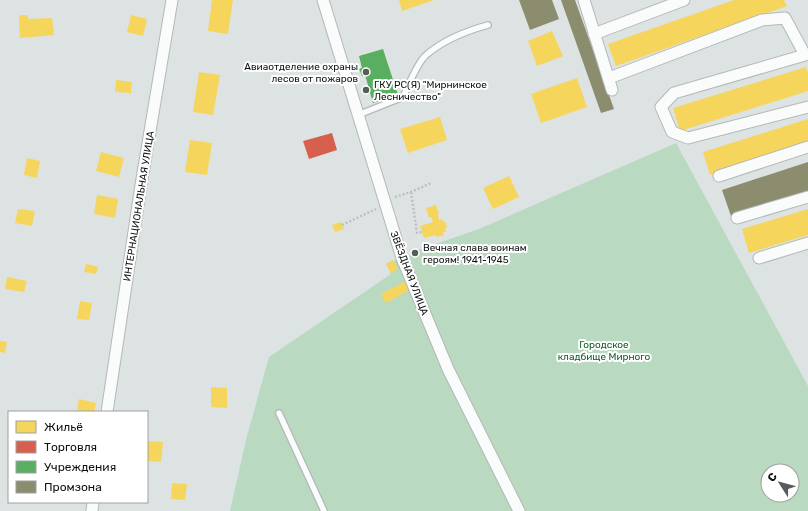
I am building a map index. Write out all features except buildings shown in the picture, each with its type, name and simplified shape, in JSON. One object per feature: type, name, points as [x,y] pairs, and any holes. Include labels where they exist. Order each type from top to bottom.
[{"type":"street","name":"ИНТЕРНАЦИОНАЛЬНАЯ УЛИЦА","points":[[107,411],[141,186],[172,0]]},
{"type":"street","name":"ЗВЁЗДНАЯ УЛИЦА","points":[[323,0],[402,258],[448,369],[519,511]]},
{"type":"street","points":[[584,0],[612,90]]},
{"type":"street","points":[[594,34],[684,0]]},
{"type":"street","points":[[609,78],[762,20],[785,18],[807,59],[674,93],[661,108],[672,132],[688,138],[808,107]]},
{"type":"street","points":[[719,176],[808,147]]},
{"type":"street","points":[[737,218],[808,197]]},
{"type":"street","points":[[759,258],[808,244]]},
{"type":"lane","points":[[358,115],[403,97],[414,73],[424,57],[445,42],[460,34],[488,25]]},
{"type":"lane","points":[[279,413],[324,511]]},
{"type":"path","points":[[411,192],[417,233],[422,232]]},
{"type":"green space","name":"Городское кладбище Мирного","points":[[676,143],[808,386],[808,511],[230,511],[247,436],[269,357],[391,274],[386,264],[407,257],[418,250],[479,229]]},
{"type":"place","name":"Авиаотделение охраны лесов от пожаров","points":[[366,72]]},
{"type":"place","name":"ГКУ РС(Я) \"Мирнинское Лесничество\"","points":[[366,90]]},
{"type":"place","name":"Вечная слава воинам героям! 1941-1945","points":[[415,253]]}]
